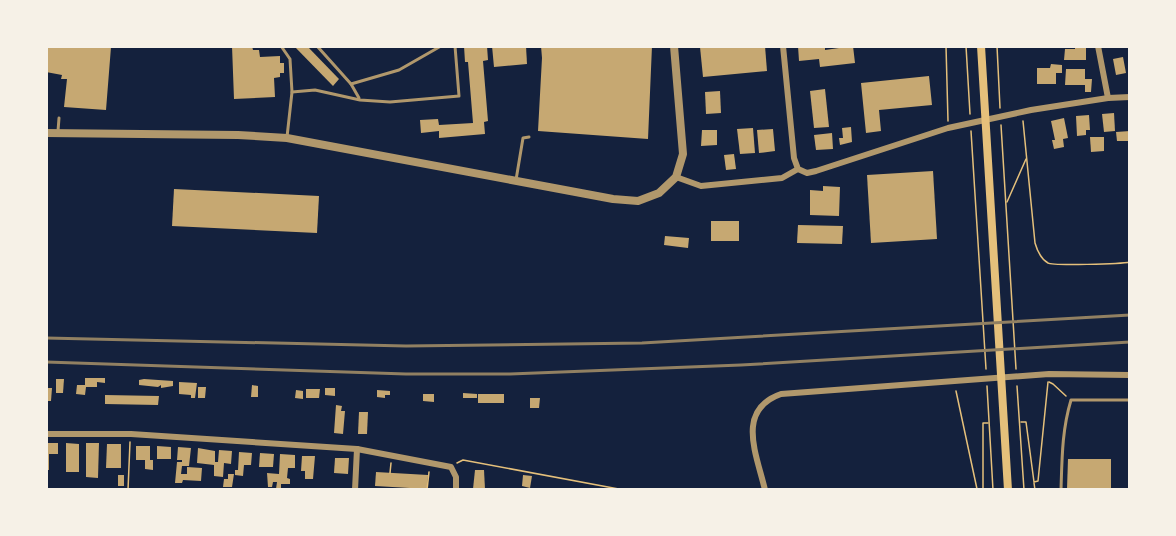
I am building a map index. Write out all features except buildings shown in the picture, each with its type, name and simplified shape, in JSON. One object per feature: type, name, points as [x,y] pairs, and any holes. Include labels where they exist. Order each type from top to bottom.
[{"type":"main road","points":[[981,46],[1008,489]]},
{"type":"street","points":[[46,133],[238,135],[287,138],[613,199],[638,201],[659,193],[676,177],[683,154],[674,46]]},
{"type":"street","points":[[783,46],[794,158],[798,169]]},
{"type":"street","points":[[1098,46],[1108,98]]},
{"type":"street","points":[[676,177],[701,186],[782,178],[798,169],[807,172],[816,171],[948,128],[1022,111],[1108,98],[1130,97]]},
{"type":"street","points":[[765,489],[753,440],[752,424],[759,408],[772,397],[792,393],[1049,374],[1130,375]]},
{"type":"street","points":[[46,434],[131,434],[357,449],[451,467],[456,477],[456,489]]},
{"type":"street","points":[[355,489],[357,449]]},
{"type":"lane","points":[[280,46],[290,59],[292,92],[287,138]]},
{"type":"lane","points":[[317,46],[351,84],[360,100]]},
{"type":"lane","points":[[351,84],[399,70],[441,46]]},
{"type":"lane","points":[[292,92],[315,90],[360,100],[390,102],[459,96],[455,46]]},
{"type":"lane","points":[[58,134],[59,118]]},
{"type":"lane","points":[[516,180],[523,138],[529,137]]},
{"type":"lane","points":[[1061,489],[1062,447],[1071,400],[1130,400]]},
{"type":"path","points":[[946,46],[948,128]]},
{"type":"path","points":[[966,46],[969,102]]},
{"type":"path","points":[[997,46],[1000,97]]},
{"type":"path","points":[[1022,111],[1035,243],[1038,252],[1048,263],[1055,265],[1094,263],[1106,265],[1130,262]]},
{"type":"path","points":[[1002,139],[1016,368]]},
{"type":"path","points":[[972,145],[986,370]]},
{"type":"path","points":[[1006,204],[1027,159]]},
{"type":"path","points":[[1034,482],[1038,481],[1049,374]]},
{"type":"path","points":[[1017,380],[1024,489]]},
{"type":"path","points":[[954,381],[977,489],[982,489],[983,423],[989,423]]},
{"type":"path","points":[[987,382],[993,489]]},
{"type":"path","points":[[1048,382],[1071,400]]},
{"type":"path","points":[[1020,422],[1026,422],[1035,489]]},
{"type":"path","points":[[128,489],[131,434]]},
{"type":"path","points":[[451,467],[463,460],[624,489]]},
{"type":"path","points":[[427,489],[430,462]]},
{"type":"railway","points":[[46,338],[406,346],[642,343],[1130,315]]},
{"type":"railway","points":[[46,362],[406,374],[510,374],[741,365],[1130,342]]}]
